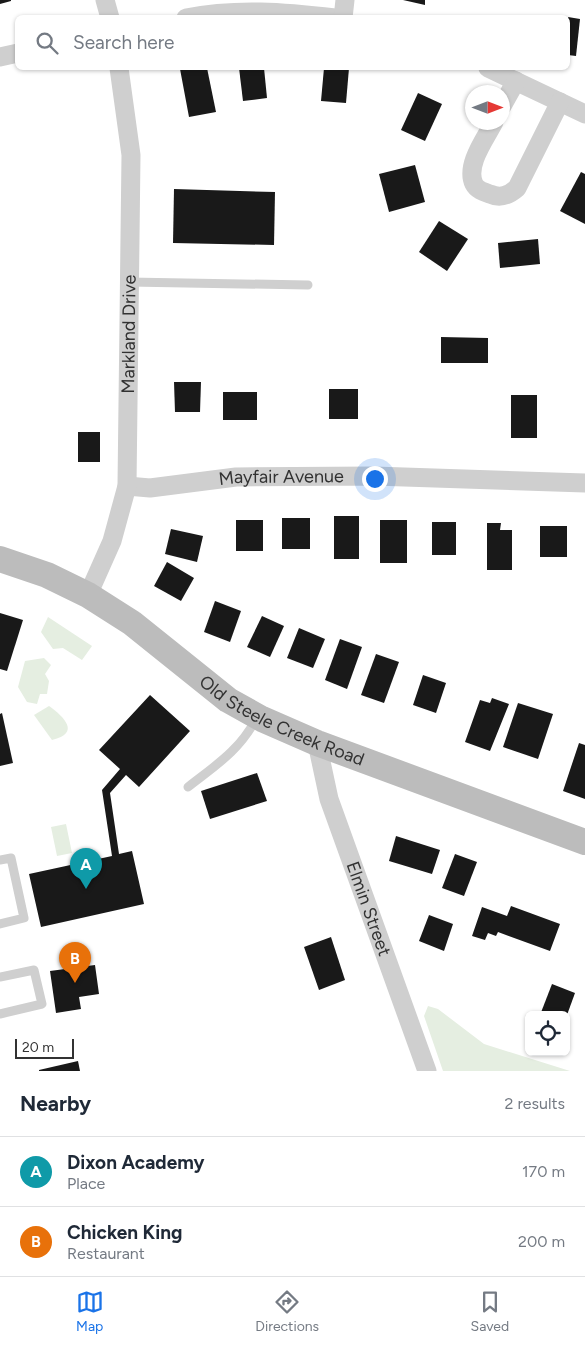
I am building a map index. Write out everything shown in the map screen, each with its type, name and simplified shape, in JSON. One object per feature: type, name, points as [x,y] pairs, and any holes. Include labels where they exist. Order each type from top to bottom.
[{"type":"main road","name":"Old Steele Creek Road","points":[[0,559],[48,575],[88,595],[132,623],[228,700],[257,717],[317,743],[585,842]]},
{"type":"street","points":[[105,0],[109,15]]},
{"type":"street","points":[[344,15],[346,0]]},
{"type":"street","points":[[209,15],[240,11],[285,12],[310,15]]},
{"type":"street","points":[[0,57],[15,54]]},
{"type":"street","name":"Markland Drive","points":[[88,595],[112,541],[127,486],[131,155],[119,70]]},
{"type":"street","points":[[492,70],[585,114]]},
{"type":"street","points":[[510,92],[516,81]]},
{"type":"street","points":[[490,130],[474,162],[472,177],[478,189],[494,196],[508,196],[517,188],[560,102]]},
{"type":"street","name":"Mayfair Avenue","points":[[127,486],[150,488],[236,477],[374,476],[585,483]]},
{"type":"street","name":"Elmin Street","points":[[317,743],[329,799],[427,1071]]},
{"type":"lane","points":[[129,282],[308,284]]},
{"type":"lane","points":[[188,787],[233,752],[245,740],[257,717]]},
{"type":"lane","points":[[0,860],[11,858],[24,918],[0,924]]},
{"type":"lane","points":[[0,977],[34,970],[42,1004],[0,1014]]},
{"type":"shaded area","points":[[48,617],[92,646],[82,660],[63,648],[53,649],[41,632]]},
{"type":"shaded area","points":[[44,658],[51,665],[45,674],[49,681],[47,694],[40,694],[37,704],[27,702],[18,687],[25,661]]},
{"type":"shaded area","points":[[49,706],[60,715],[67,724],[68,729],[61,737],[52,740],[34,715]]},
{"type":"shaded area","points":[[66,824],[72,853],[57,856],[51,827]]},
{"type":"shaded area","points":[[428,1006],[438,1009],[484,1044],[570,1071],[443,1071],[424,1016]]},
{"type":"building","points":[[0,0],[11,0],[11,1],[0,4]]},
{"type":"building","points":[[403,0],[425,0],[425,5]]},
{"type":"building","points":[[570,17],[580,19],[576,56],[570,55]]},
{"type":"building","points":[[180,70],[207,70],[216,112],[189,117]]},
{"type":"building","points":[[239,70],[264,70],[267,98],[243,101]]},
{"type":"building","points":[[324,70],[349,70],[346,103],[321,101]]},
{"type":"building","points":[[418,93],[442,104],[425,141],[401,130]]},
{"type":"building","points":[[415,165],[425,202],[389,212],[379,174]]},
{"type":"building","points":[[581,172],[585,174],[585,224],[560,211]]},
{"type":"building","points":[[174,189],[275,192],[274,245],[173,243]]},
{"type":"building","points":[[439,221],[468,239],[447,271],[419,252]]},
{"type":"building","points":[[538,239],[540,264],[500,268],[498,243]]},
{"type":"building","points":[[441,337],[488,338],[488,363],[441,363]]},
{"type":"building","points":[[174,382],[201,382],[200,412],[175,412]]},
{"type":"building","points":[[329,389],[358,389],[358,419],[329,419]]},
{"type":"building","points":[[223,392],[257,392],[257,420],[223,420]]},
{"type":"building","points":[[511,395],[537,395],[537,438],[511,438]]},
{"type":"building","points":[[78,432],[100,432],[100,462],[78,462]]},
{"type":"building","points":[[334,516],[359,516],[359,559],[334,559]]},
{"type":"building","points":[[282,518],[310,518],[310,549],[282,549]]},
{"type":"building","points":[[236,520],[263,520],[263,551],[236,551]]},
{"type":"building","points":[[380,520],[407,520],[407,563],[380,563]]},
{"type":"building","points":[[432,522],[456,522],[456,555],[432,555]]},
{"type":"building","points":[[487,523],[501,523],[500,530],[512,530],[512,570],[487,570]]},
{"type":"building","points":[[540,526],[567,526],[567,557],[540,557]]},
{"type":"building","points":[[171,529],[203,536],[197,562],[165,554]]},
{"type":"building","points":[[167,562],[194,578],[181,601],[154,586]]},
{"type":"building","points":[[215,601],[241,611],[230,642],[204,632]]},
{"type":"building","points":[[0,613],[23,620],[7,671],[0,669]]},
{"type":"building","points":[[262,616],[284,626],[270,657],[247,647]]},
{"type":"building","points":[[299,628],[325,639],[313,668],[287,658]]},
{"type":"building","points":[[340,639],[362,647],[347,689],[325,680]]},
{"type":"building","points":[[376,654],[399,662],[384,703],[361,695]]},
{"type":"building","points":[[423,675],[446,683],[436,713],[413,705]]},
{"type":"building","points":[[150,695],[190,731],[139,787],[126,775],[110,793],[119,854],[132,851],[144,904],[41,927],[29,874],[112,856],[102,790],[120,769],[99,750]]},
{"type":"building","points":[[492,698],[509,704],[490,751],[465,742],[480,700],[490,703]]},
{"type":"building","points":[[518,703],[553,714],[538,759],[503,747]]},
{"type":"building","points":[[2,713],[13,763],[0,766],[0,714]]},
{"type":"building","points":[[579,743],[585,745],[585,799],[563,791]]},
{"type":"building","points":[[257,773],[267,801],[210,819],[201,791]]},
{"type":"building","points":[[396,836],[440,850],[432,874],[389,861]]},
{"type":"building","points":[[455,854],[477,862],[464,896],[442,888]]},
{"type":"building","points":[[511,906],[560,924],[550,951],[498,932],[496,936],[488,933],[485,940],[472,936],[482,907],[507,916]]},
{"type":"building","points":[[429,915],[453,924],[444,951],[419,941]]},
{"type":"building","points":[[331,937],[345,980],[319,990],[304,947]]},
{"type":"building","points":[[95,965],[99,994],[79,997],[81,1009],[56,1013],[50,971]]},
{"type":"building","points":[[552,984],[575,993],[568,1011],[542,1011]]},
{"type":"building","points":[[78,1061],[80,1071],[39,1071],[39,1070]]},
{"type":"place","name":"Dixon Academy","points":[[86,889]]},
{"type":"place","name":"Chicken King","points":[[75,983]]}]
